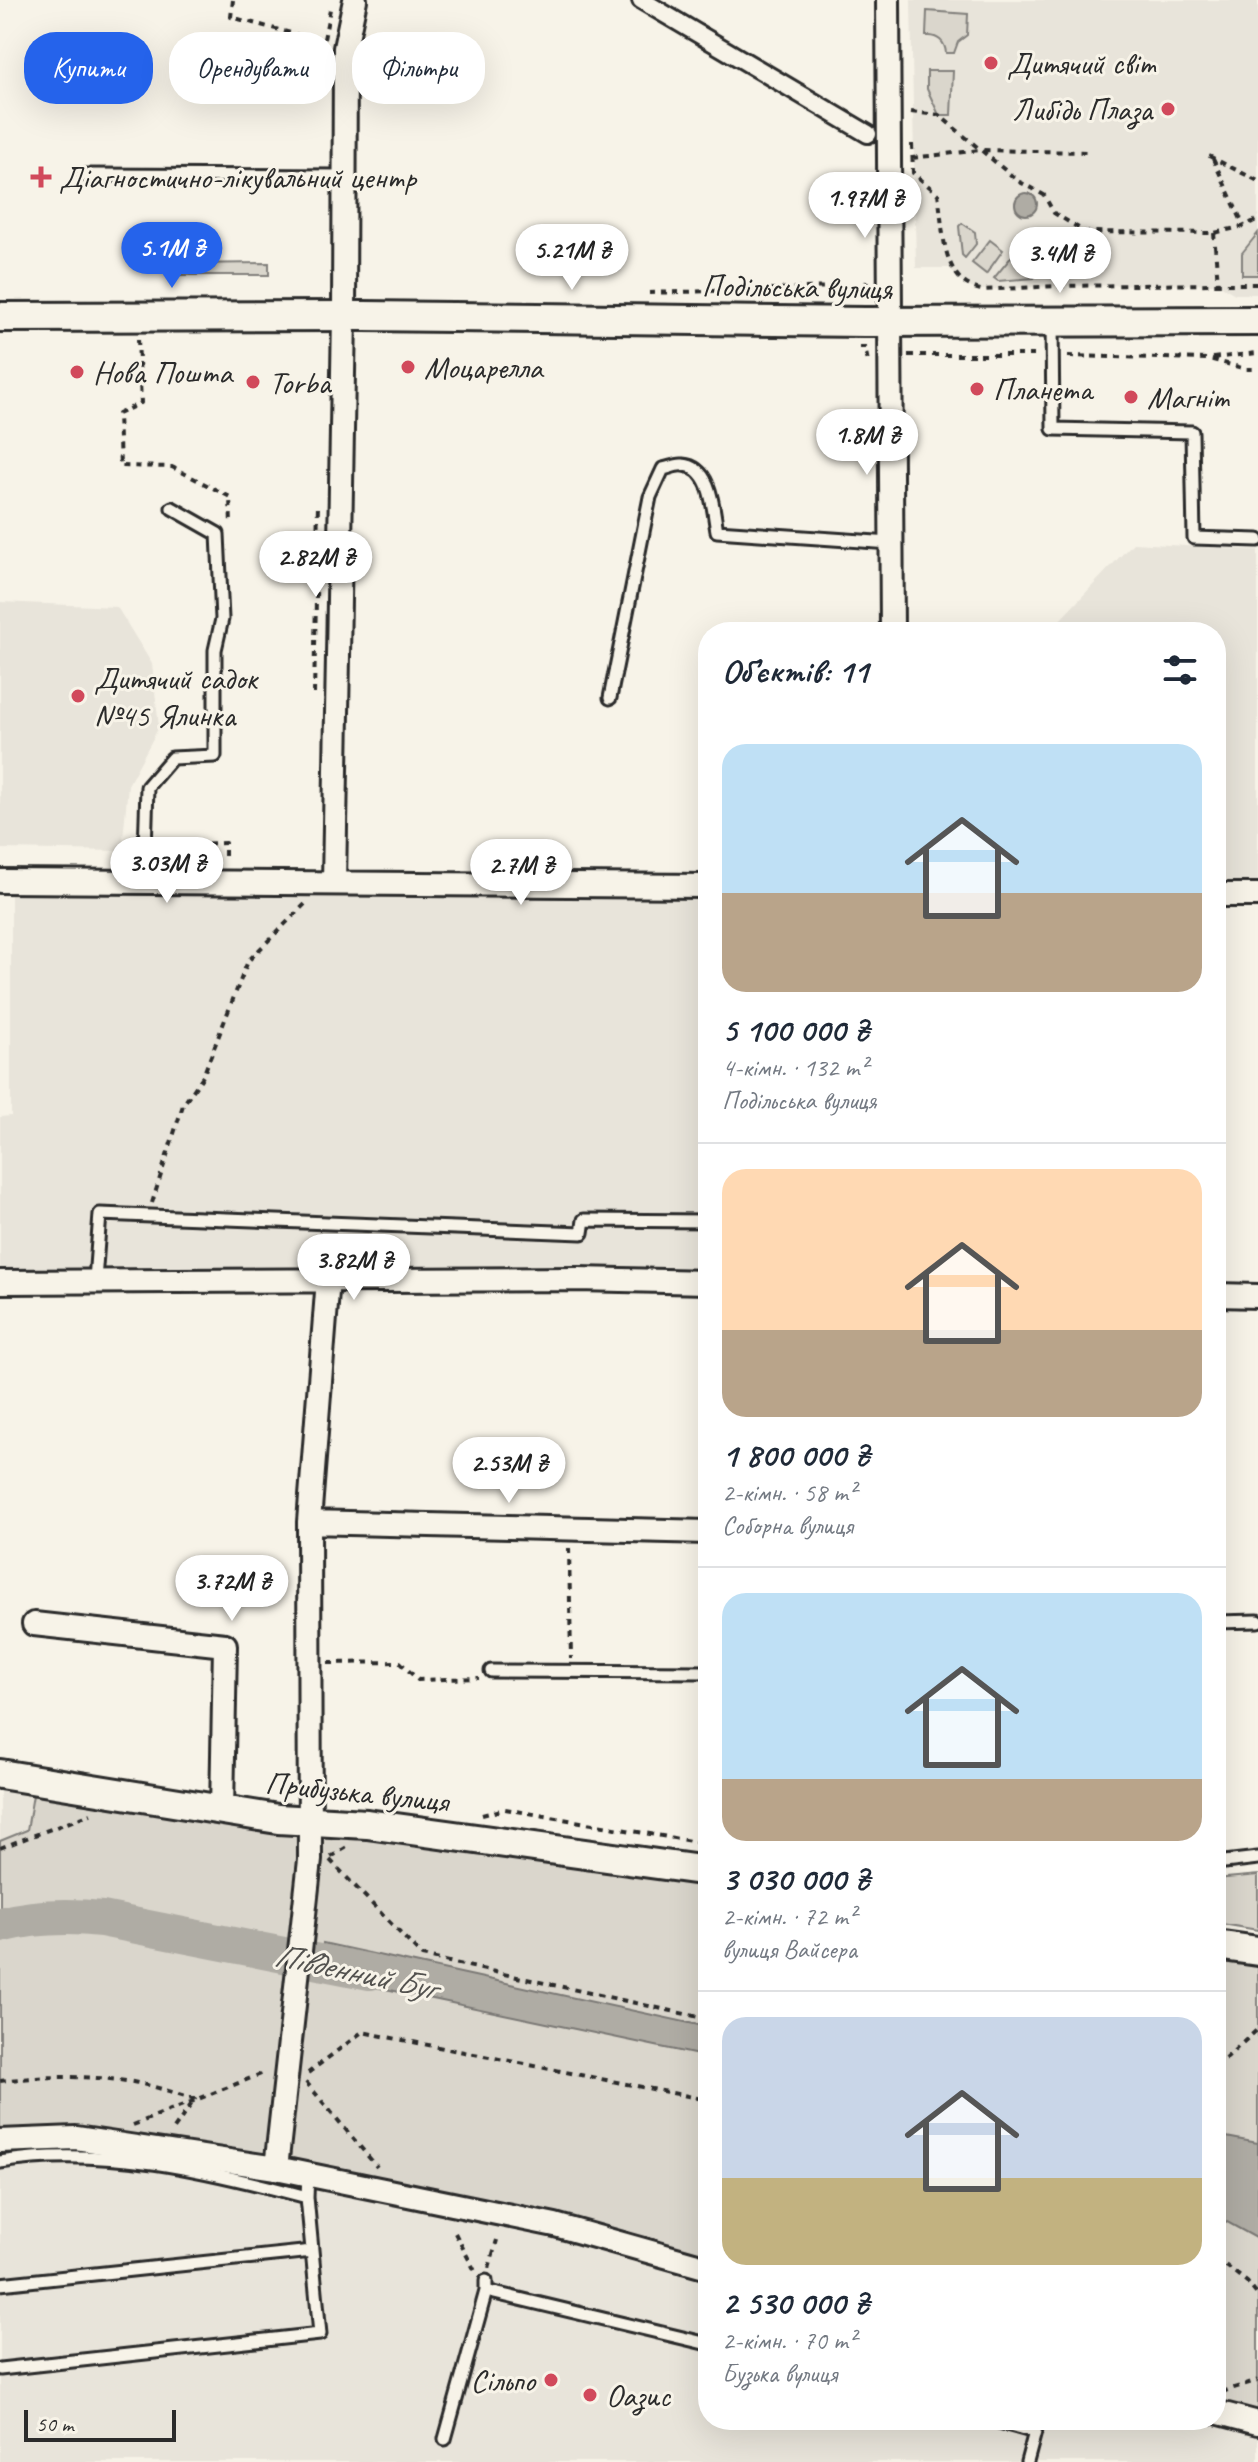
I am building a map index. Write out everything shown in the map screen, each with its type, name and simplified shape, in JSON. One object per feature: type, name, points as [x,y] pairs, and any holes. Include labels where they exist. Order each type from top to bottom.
[{"type":"street","points":[[334,883],[344,316],[345,48],[355,0]]},
{"type":"street","points":[[641,0],[868,134]]},
{"type":"street","points":[[888,0],[892,622]]},
{"type":"street","name":"Подільська вулиця","points":[[0,317],[344,316],[889,322],[1249,320]]},
{"type":"street","points":[[0,881],[698,886]]},
{"type":"street","points":[[1226,895],[1258,895]]},
{"type":"street","points":[[276,2168],[306,1911],[312,1820],[309,1522],[328,1279]]},
{"type":"street","points":[[0,1282],[328,1279],[698,1282]]},
{"type":"street","points":[[1226,1295],[1258,1296]]},
{"type":"street","points":[[309,1522],[698,1532]]},
{"type":"street","points":[[34,1624],[225,1645],[222,1811]]},
{"type":"street","name":"Прибузька вулиця","points":[[0,1774],[222,1811],[367,1824],[698,1870]]},
{"type":"street","points":[[1226,1946],[1258,1951]]},
{"type":"street","points":[[0,2141],[76,2138],[276,2168],[555,2225],[698,2265]]},
{"type":"street","points":[[1226,2415],[1258,2423]]},
{"type":"lane","points":[[83,175],[344,176]]},
{"type":"lane","points":[[1052,321],[1053,429],[1192,432],[1194,538],[1258,540]]},
{"type":"lane","points":[[610,698],[650,497],[663,469],[683,465],[696,470],[707,483],[717,531],[891,543]]},
{"type":"lane","points":[[144,882],[147,787],[172,758],[215,756],[215,650],[222,619],[218,534],[172,508]]},
{"type":"lane","points":[[95,1280],[100,1214],[582,1233],[584,1220],[698,1221]]},
{"type":"lane","points":[[1226,1622],[1258,1621]]},
{"type":"lane","points":[[491,1671],[698,1672]]},
{"type":"lane","points":[[1226,1862],[1258,1858]]},
{"type":"lane","points":[[0,2162],[65,2157],[111,2158],[251,2182],[307,2197]]},
{"type":"lane","points":[[0,2369],[320,2334],[307,2197],[308,2174]]},
{"type":"lane","points":[[0,2284],[312,2251]]},
{"type":"lane","points":[[445,2439],[486,2286],[698,2341]]},
{"type":"lane","points":[[1027,2462],[1035,2432],[1028,2430]]},
{"type":"path","points":[[233,0],[231,17],[287,32]]},
{"type":"path","points":[[911,122],[911,112],[939,115],[1018,181],[1044,195],[1054,213],[1085,232],[1214,233],[1245,226],[1258,219]]},
{"type":"path","points":[[912,133],[913,173],[938,194],[950,268],[959,280],[971,288],[1258,284]]},
{"type":"path","points":[[912,158],[980,150],[1087,152]]},
{"type":"path","points":[[1245,226],[1211,158],[1258,181]]},
{"type":"path","points":[[1214,233],[1218,284]]},
{"type":"path","points":[[643,294],[866,286]]},
{"type":"path","points":[[138,339],[141,403],[118,414],[120,466],[172,467],[230,497],[231,527]]},
{"type":"path","points":[[849,347],[865,347]]},
{"type":"path","points":[[901,359],[905,355],[1209,359],[1258,353]]},
{"type":"path","points":[[1209,359],[1258,369]]},
{"type":"path","points":[[153,845],[225,843],[225,868]]},
{"type":"path","points":[[148,1216],[183,1105],[203,1076],[248,961],[314,896]]},
{"type":"path","points":[[569,1529],[571,1671]]},
{"type":"path","points":[[310,1664],[400,1662],[418,1680],[475,1680],[491,1671]]},
{"type":"path","points":[[0,1848],[95,1813]]},
{"type":"path","points":[[325,1865],[340,1850],[356,1845]]},
{"type":"path","points":[[330,1859],[422,1956],[698,2017]]},
{"type":"path","points":[[1226,2058],[1258,2029]]},
{"type":"path","points":[[380,2170],[302,2078],[362,2032],[698,2098]]},
{"type":"path","points":[[125,2128],[272,2070]]},
{"type":"path","points":[[0,2081],[89,2078],[135,2082],[195,2099]]},
{"type":"path","points":[[169,2135],[195,2099]]},
{"type":"path","points":[[455,2233],[486,2286]]},
{"type":"path","points":[[486,2286],[497,2240]]},
{"type":"path","points":[[1226,2266],[1247,2282],[1258,2296]]},
{"type":"path","points":[[1226,2391],[1258,2380]]},
{"type":"shaded area","points":[[911,0],[1258,0],[1258,294],[1235,294],[1218,284],[981,290],[959,280],[950,268],[916,268]]},
{"type":"shaded area","points":[[927,11],[968,14],[967,35],[958,42],[954,53],[946,53],[940,40],[926,36]]},
{"type":"shaded area","points":[[927,71],[953,71],[951,115],[939,115],[927,89]]},
{"type":"shaded area","points":[[962,223],[975,232],[976,244],[965,258],[959,226]]},
{"type":"shaded area","points":[[1258,233],[1258,275],[1242,275],[1242,253]]},
{"type":"shaded area","points":[[990,240],[1003,250],[986,274],[972,263]]},
{"type":"shaded area","points":[[1012,256],[1037,273],[1034,278],[998,281],[994,278]]},
{"type":"shaded area","points":[[269,263],[269,275],[180,275],[180,264]]},
{"type":"shaded area","points":[[1133,543],[1258,550],[1258,886],[1226,885],[1226,622],[1058,622]]},
{"type":"shaded area","name":"Дитячий садок №45 Ялинка","points":[[0,602],[117,607],[152,664],[159,727],[128,785],[122,851],[0,849]]},
{"type":"shaded area","points":[[11,891],[698,898],[698,1273],[0,1274],[0,1117],[11,1116]]},
{"type":"shaded area","points":[[0,1783],[34,1789],[27,1830],[0,1841]]},
{"type":"shaded area","points":[[34,1789],[303,1829],[269,2158],[0,2133],[0,1841],[27,1830]]},
{"type":"shaded area","points":[[320,1831],[698,1880],[698,2256],[285,2161]]},
{"type":"shaded area","points":[[1258,1875],[1258,1930],[1226,1925],[1226,1878]]},
{"type":"shaded area","points":[[1226,1953],[1258,1958],[1258,2412],[1226,2403]]},
{"type":"shaded area","points":[[76,2146],[274,2177],[553,2233],[698,2273],[698,2430],[1226,2430],[1226,2423],[1258,2431],[1258,2462],[0,2462],[0,2151]]},
{"type":"water","points":[[1026,193],[1034,196],[1037,204],[1034,212],[1026,215],[1018,212],[1015,204],[1018,196]]},
{"type":"water","points":[[323,1943],[698,2025],[698,2055],[319,1975]]},
{"type":"water","points":[[1226,2137],[1258,2143],[1258,2239],[1226,2221]]},
{"type":"waterway","name":"Південний Буг","points":[[0,1925],[51,1917],[102,1919],[370,1972]]},
{"type":"place","name":"Дитячий світ","points":[[991,63]]},
{"type":"place","name":"Либідь Плаза","points":[[1168,109]]},
{"type":"place","name":"Діагностично-лікувальний центр","points":[[41,177]]},
{"type":"place","name":"Моцарелла","points":[[408,367]]},
{"type":"place","name":"Нова Пошта","points":[[77,372]]},
{"type":"place","name":"Torba","points":[[253,382]]},
{"type":"place","name":"Планета","points":[[977,389]]},
{"type":"place","name":"Магніт","points":[[1131,397]]},
{"type":"place","name":"Дитячий садок №45 Ялинка","points":[[78,696]]},
{"type":"place","name":"Сільпо","points":[[551,2380]]},
{"type":"place","name":"Оазис","points":[[590,2395]]}]
